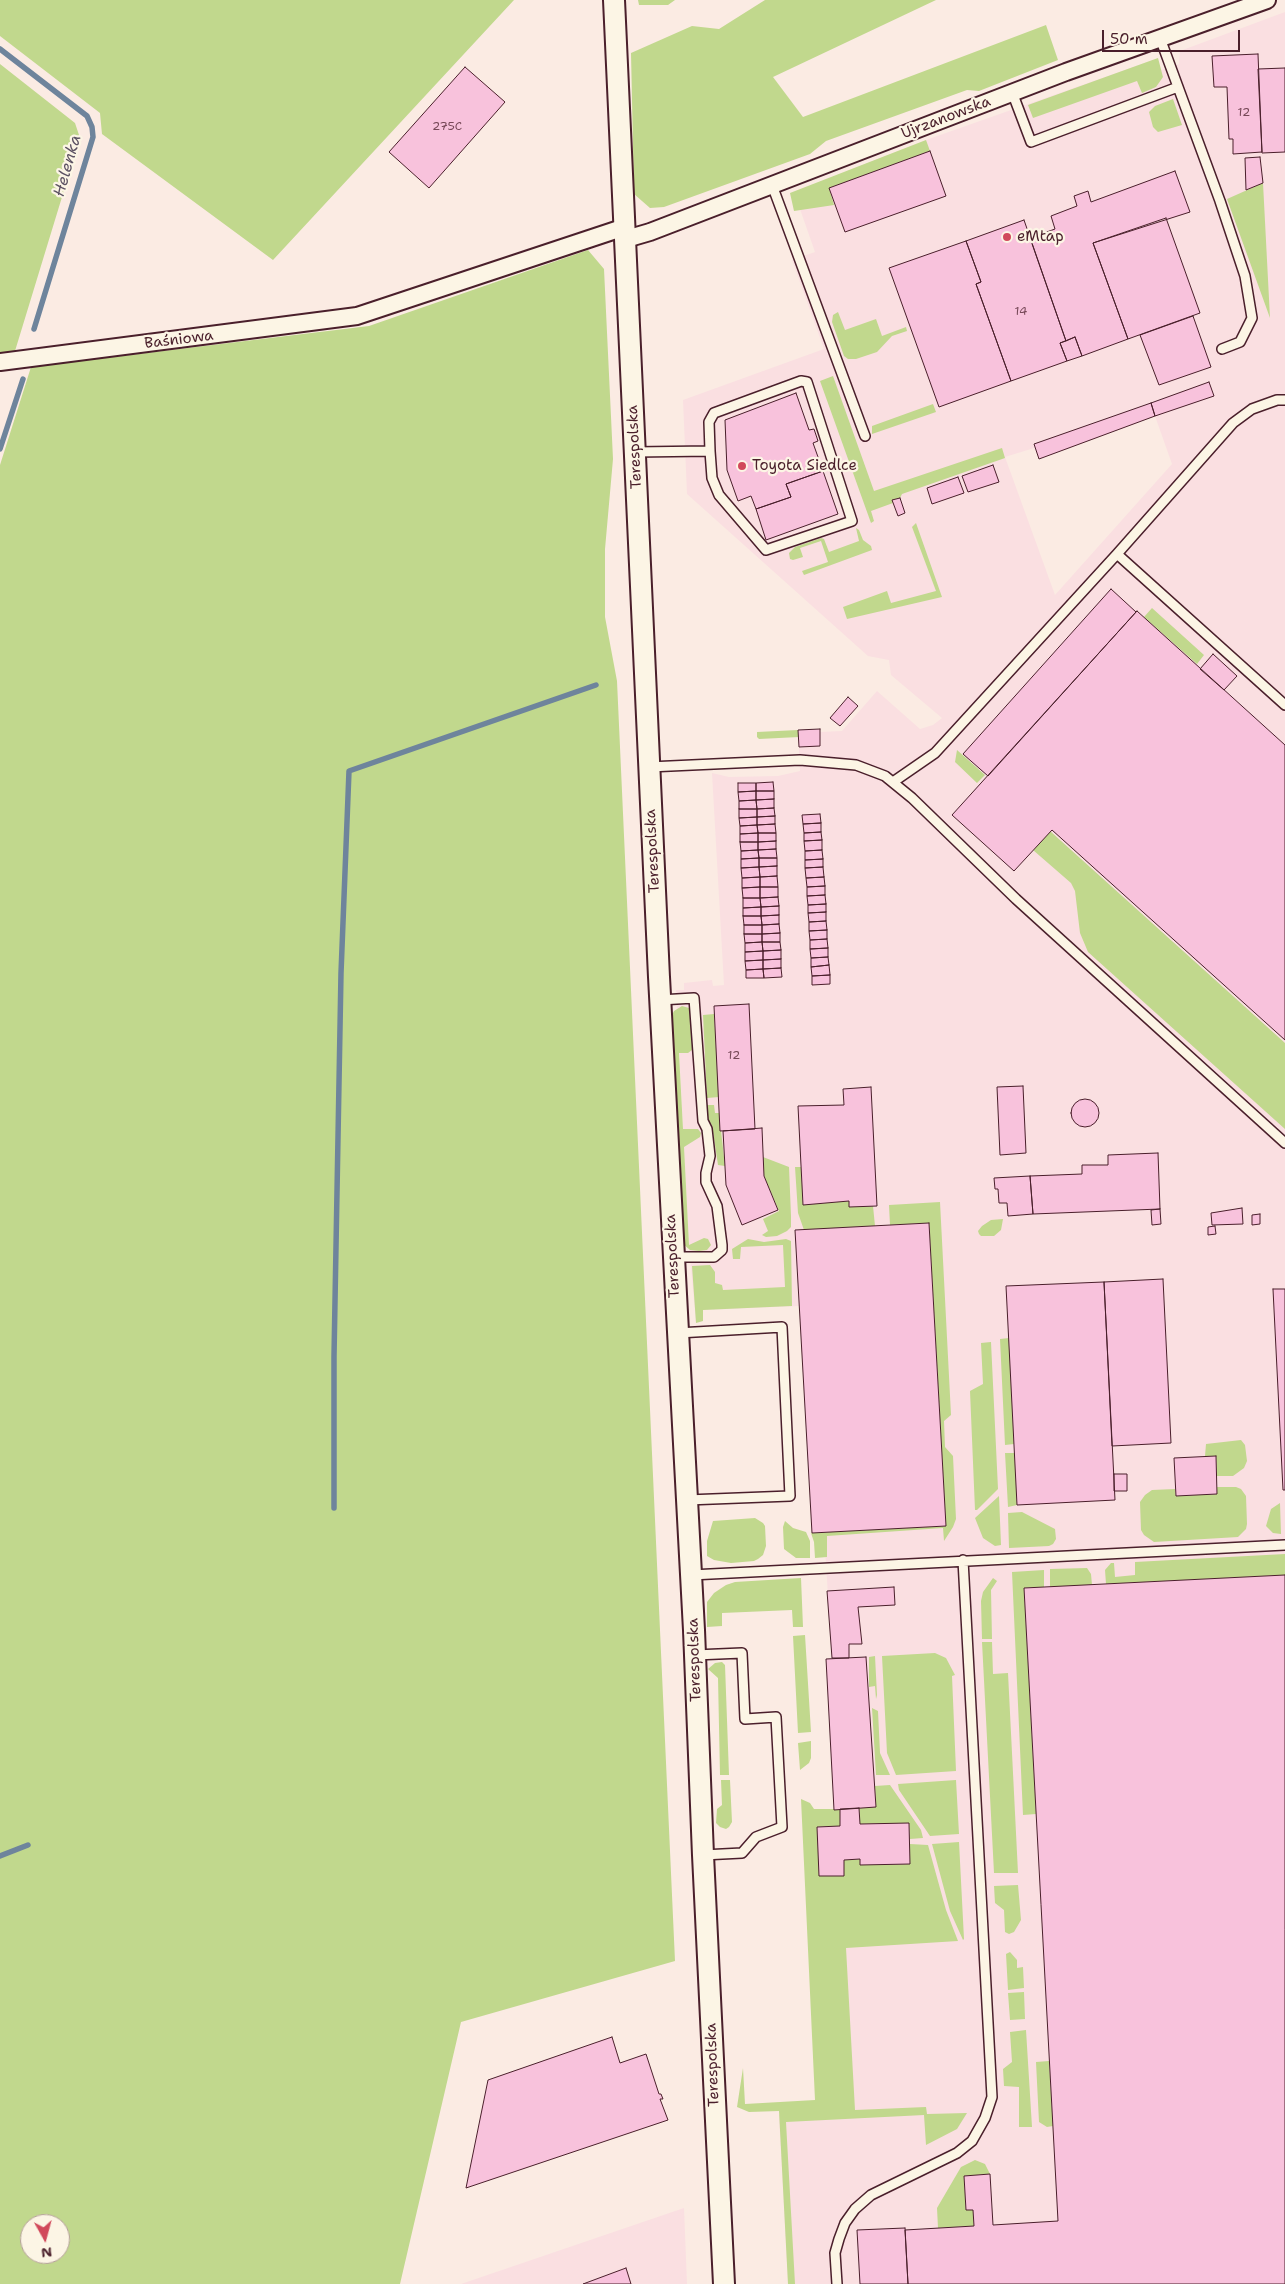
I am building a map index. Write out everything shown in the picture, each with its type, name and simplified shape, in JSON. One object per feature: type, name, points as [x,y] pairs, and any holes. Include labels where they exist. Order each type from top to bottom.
[{"type":"street","name":"Terespolska","points":[[614,0],[660,1000],[692,1575],[703,1855],[724,2284]]},
{"type":"street","name":"Ujrzanowska","points":[[626,233],[650,232],[1012,92],[1267,0]]},
{"type":"street","name":"Baśniowa","points":[[0,362],[357,316],[626,233]]},
{"type":"lane","points":[[1160,38],[1220,201],[1245,276],[1252,318],[1240,342],[1222,349]]},
{"type":"lane","points":[[1012,92],[1031,142],[1178,87]]},
{"type":"lane","points":[[772,185],[865,436]]},
{"type":"lane","points":[[801,381],[808,382],[852,520],[766,550],[720,495],[712,478],[710,451],[709,422],[714,413],[801,381]]},
{"type":"lane","points":[[893,782],[935,753],[1117,554],[1233,423],[1252,409],[1277,400],[1285,400]]},
{"type":"lane","points":[[635,452],[710,451]]},
{"type":"lane","points":[[1117,554],[1285,705]]},
{"type":"lane","points":[[650,767],[800,760],[856,765],[885,776],[1016,899],[1285,1143]]},
{"type":"lane","points":[[660,1000],[694,998],[703,1121],[707,1129],[710,1156],[706,1182],[717,1206],[722,1245],[722,1250],[714,1257],[673,1257]]},
{"type":"lane","points":[[678,1333],[782,1327],[790,1496],[687,1500]]},
{"type":"lane","points":[[692,1575],[1285,1545]]},
{"type":"lane","points":[[837,2284],[835,2253],[845,2223],[855,2208],[871,2195],[957,2153],[972,2141],[992,2097],[963,1560]]},
{"type":"lane","points":[[695,1655],[742,1653],[745,1719],[776,1717],[782,1827],[756,1837],[742,1853],[703,1855]]},
{"type":"shaded area","points":[[1285,12],[1285,2284],[788,2284],[779,2115],[849,2111],[844,1876],[819,1876],[817,1827],[840,1826],[839,1809],[834,1810],[826,1659],[832,1658],[824,1533],[946,1526],[931,1222],[796,1230],[799,1306],[703,1310],[703,1321],[696,1323],[689,1246],[676,990],[684,990],[684,983],[712,980],[713,986],[724,985],[712,773],[729,777],[778,776],[800,771],[798,730],[842,731],[877,691],[920,729],[933,725],[942,718],[891,675],[889,660],[868,656],[687,494],[683,400],[824,349],[792,260],[815,252],[794,192],[926,140],[1153,60],[1161,70],[1179,64],[1180,51]],"holes":[[[1155,416],[1172,464],[1055,595],[1005,457],[1034,448],[1039,459]]]},
{"type":"shaded area","points":[[684,2208],[687,2284],[461,2284]]},
{"type":"green space","points":[[0,0],[514,0],[273,260],[102,134],[100,113],[0,36]]},
{"type":"green space","points":[[638,0],[675,0],[668,5],[639,5]]},
{"type":"green space","points":[[765,0],[936,0],[773,77],[803,117],[1046,25],[1058,60],[979,91],[967,90],[826,141],[810,154],[664,207],[650,208],[634,194],[631,53],[692,26],[719,29]]},
{"type":"green space","points":[[1158,58],[1163,77],[1156,87],[1142,93],[1137,81],[1033,118],[1028,105]]},
{"type":"green space","points":[[0,64],[75,123],[80,138],[15,351],[0,353]]},
{"type":"green space","points":[[1173,99],[1182,125],[1158,132],[1153,127],[1149,112],[1155,106]]},
{"type":"green space","points":[[926,140],[930,151],[829,188],[834,205],[794,211],[790,193]]},
{"type":"green space","points":[[1263,183],[1270,318],[1227,199]]},
{"type":"green space","points":[[588,250],[604,269],[613,459],[605,549],[605,617],[617,681],[675,1961],[461,2022],[400,2284],[0,2284],[0,465],[31,367],[369,326]]},
{"type":"green space","points":[[838,312],[845,330],[876,319],[882,336],[906,327],[907,331],[892,336],[877,352],[856,359],[848,359],[844,356],[832,322],[833,315]]},
{"type":"green space","points":[[833,376],[874,491],[1002,448],[1005,458],[902,494],[900,498],[893,500],[893,503],[871,511],[874,521],[871,523],[820,381]]},
{"type":"green space","points":[[933,404],[936,412],[872,434],[872,426]]},
{"type":"green space","points":[[916,523],[942,597],[847,619],[843,607],[887,591],[891,603],[936,591],[912,527]]},
{"type":"green space","points":[[856,528],[859,530],[863,540],[871,546],[872,550],[804,575],[802,571],[828,562],[821,541],[800,548],[803,557],[790,559],[789,553],[795,547],[821,538],[824,539],[829,552],[859,541]]},
{"type":"green space","points":[[1152,608],[1204,655],[1197,664],[1144,617]]},
{"type":"green space","points":[[798,730],[799,737],[759,739],[757,737],[757,732]]},
{"type":"green space","points":[[957,750],[985,775],[977,783],[955,762]]},
{"type":"green space","points":[[1050,831],[1285,1043],[1285,1129],[1088,952],[1080,933],[1075,891],[1071,883],[1033,850]]},
{"type":"green space","points":[[682,1006],[689,1008],[691,1012],[692,1050],[688,1053],[679,1053],[683,1129],[698,1129],[701,1133],[700,1137],[684,1147],[689,1245],[704,1238],[708,1239],[711,1245],[707,1250],[699,1251],[690,1250],[682,1243],[671,1017],[674,1011]]},
{"type":"green space","points":[[714,1014],[719,1097],[707,1098],[703,1015]]},
{"type":"green space","points":[[707,1105],[714,1105],[715,1113],[719,1113],[725,1166],[718,1165],[712,1125],[708,1121]]},
{"type":"green space","points":[[763,1157],[789,1167],[791,1227],[777,1236],[766,1237],[762,1235],[768,1231],[763,1219],[779,1211],[764,1176]]},
{"type":"green space","points":[[795,1167],[801,1167],[803,1205],[849,1201],[850,1207],[873,1206],[875,1226],[804,1230],[798,1213]]},
{"type":"green space","points":[[940,1202],[951,1415],[944,1421],[945,1447],[953,1456],[956,1519],[944,1541],[943,1528],[827,1536],[827,1557],[815,1558],[814,1542],[811,1533],[946,1526],[929,1223],[890,1225],[889,1205]]},
{"type":"green space","points":[[1003,1219],[1001,1230],[994,1236],[981,1236],[979,1234],[978,1231],[982,1226],[991,1220]]},
{"type":"green space","points":[[748,1239],[764,1242],[786,1239],[791,1241],[792,1306],[703,1310],[703,1321],[696,1323],[692,1266],[710,1265],[715,1272],[715,1283],[722,1285],[723,1290],[785,1287],[783,1245],[741,1247],[740,1259],[733,1259],[732,1249]]},
{"type":"green space","points":[[1009,1338],[1014,1444],[1005,1445],[1000,1339]]},
{"type":"green space","points":[[991,1342],[998,1489],[975,1510],[970,1391],[983,1384],[981,1343]]},
{"type":"green space","points":[[1241,1440],[1245,1445],[1247,1461],[1244,1468],[1233,1476],[1217,1476],[1216,1456],[1205,1456],[1206,1444]]},
{"type":"green space","points":[[1005,1453],[1015,1453],[1017,1505],[1008,1507]]},
{"type":"green space","points":[[1217,1487],[1236,1487],[1241,1489],[1246,1496],[1247,1524],[1246,1529],[1238,1537],[1154,1542],[1144,1535],[1141,1530],[1140,1502],[1152,1490],[1175,1489],[1176,1496],[1217,1494]]},
{"type":"green space","points":[[999,1496],[1001,1545],[995,1546],[983,1538],[975,1518]]},
{"type":"green space","points":[[1280,1503],[1281,1534],[1273,1533],[1266,1526],[1271,1509]]},
{"type":"green space","points":[[1022,1512],[1055,1529],[1056,1539],[1053,1544],[1049,1546],[1009,1548],[1008,1513]]},
{"type":"green space","points":[[755,1518],[765,1526],[766,1546],[763,1555],[758,1559],[731,1563],[714,1560],[707,1556],[707,1541],[713,1521]]},
{"type":"green space","points":[[785,1521],[793,1528],[806,1532],[810,1541],[810,1558],[796,1558],[784,1549],[783,1527]]},
{"type":"green space","points":[[1285,1554],[1285,1575],[1106,1584],[1105,1570],[1111,1563],[1114,1563],[1115,1577],[1135,1575],[1135,1562]]},
{"type":"green space","points":[[1087,1568],[1091,1574],[1092,1585],[1050,1587],[1050,1569]]},
{"type":"green space","points":[[1044,1570],[1044,1587],[1024,1588],[1036,1814],[1023,1815],[1012,1572]]},
{"type":"green space","points":[[801,1578],[803,1627],[793,1627],[792,1610],[722,1613],[722,1626],[707,1627],[707,1602],[714,1593],[726,1585],[735,1582]]},
{"type":"green space","points":[[993,1578],[997,1581],[991,1590],[992,1639],[982,1639],[981,1601],[983,1592]]},
{"type":"green space","points":[[805,1635],[811,1732],[798,1733],[793,1636]]},
{"type":"green space","points":[[982,1642],[992,1642],[993,1674],[1008,1673],[1018,1873],[994,1873]]},
{"type":"green space","points":[[935,1653],[946,1658],[955,1675],[952,1676],[956,1771],[896,1775],[887,1753],[882,1656]]},
{"type":"green space","points":[[875,1656],[876,1699],[875,1686],[869,1687],[869,1657]]},
{"type":"green space","points":[[722,1662],[725,1665],[729,1775],[720,1775],[718,1678],[708,1669],[715,1663]]},
{"type":"green space","points":[[872,1708],[878,1711],[880,1753],[890,1775],[876,1775]]},
{"type":"green space","points":[[811,1741],[811,1758],[809,1763],[800,1770],[798,1743]]},
{"type":"green space","points":[[721,1780],[730,1780],[732,1822],[726,1829],[716,1823],[717,1809],[722,1805]]},
{"type":"green space","points":[[956,1780],[959,1834],[930,1836],[899,1790],[898,1784]]},
{"type":"green space","points":[[890,1785],[921,1830],[923,1838],[910,1839],[909,1823],[860,1824],[859,1808],[876,1807],[875,1786]]},
{"type":"green space","points":[[801,1799],[810,1803],[814,1809],[840,1809],[840,1826],[817,1827],[820,1876],[844,1876],[844,1860],[860,1859],[860,1865],[910,1864],[910,1844],[928,1845],[946,1910],[958,1941],[846,1948],[855,2110],[926,2107],[927,2114],[967,2113],[957,2129],[926,2145],[924,2115],[786,2122],[795,2284],[788,2284],[779,2111],[749,2112],[737,2107],[743,2068],[745,2104],[815,2100]]},
{"type":"green space","points":[[959,1842],[963,1940],[950,1911],[932,1844]]},
{"type":"green space","points":[[1018,1885],[1021,1920],[1014,1932],[1009,1934],[1005,1932],[1004,1910],[995,1903],[994,1886]]},
{"type":"green space","points":[[1010,1952],[1017,1960],[1017,1968],[1023,1967],[1024,1988],[1008,1990],[1006,1954]]},
{"type":"green space","points":[[1024,1992],[1025,2019],[1010,2020],[1008,1993]]},
{"type":"green space","points":[[1026,2030],[1032,2127],[1019,2127],[1019,2087],[1004,2086],[1003,2069],[1012,2062],[1010,2032]]},
{"type":"green space","points":[[1049,2061],[1053,2126],[1047,2127],[1039,2122],[1036,2062]]},
{"type":"green space","points":[[975,2160],[985,2164],[990,2174],[964,2176],[966,2210],[973,2210],[974,2226],[938,2228],[937,2208],[961,2167]]},
{"type":"building","points":[[1258,54],[1262,152],[1233,154],[1233,139],[1229,139],[1227,87],[1214,87],[1212,56]]},
{"type":"building","points":[[465,67],[505,102],[429,188],[389,152]]},
{"type":"building","points":[[1285,68],[1285,152],[1262,153],[1258,69]]},
{"type":"building","points":[[930,151],[946,196],[845,232],[829,188]]},
{"type":"building","points":[[1260,157],[1263,183],[1246,190],[1245,158]]},
{"type":"building","points":[[1175,171],[1190,212],[1093,243],[1128,339],[1082,356],[1075,337],[1066,341],[1030,238],[1055,229],[1051,216],[1077,206],[1074,196],[1088,191],[1091,202]]},
{"type":"building","points":[[1166,218],[1200,313],[1128,339],[1093,243]]},
{"type":"building","points":[[1024,220],[1066,341],[1060,343],[1067,361],[1011,381],[976,284],[981,282],[966,241]]},
{"type":"building","points":[[966,241],[981,282],[976,284],[1011,381],[939,407],[889,268]]},
{"type":"building","points":[[1193,316],[1211,367],[1159,385],[1140,335]]},
{"type":"building","points":[[1075,337],[1082,356],[1067,361],[1060,343]]},
{"type":"building","points":[[1209,382],[1214,396],[1155,416],[1151,403]]},
{"type":"building","points":[[796,393],[809,430],[814,429],[818,441],[813,443],[823,471],[786,484],[791,497],[756,509],[751,496],[738,501],[727,470],[725,420]]},
{"type":"building","points":[[1151,403],[1155,416],[1039,459],[1034,444]]},
{"type":"building","points":[[993,465],[999,482],[968,492],[962,476]]},
{"type":"building","points":[[823,471],[838,514],[766,540],[756,509],[791,497],[786,484]]},
{"type":"building","points":[[958,477],[964,493],[932,504],[927,488]]},
{"type":"building","points":[[900,498],[905,513],[898,516],[892,500]]},
{"type":"building","points":[[1111,589],[1136,612],[988,776],[963,754]]},
{"type":"building","points":[[1137,611],[1285,745],[1285,1040],[1052,830],[1014,871],[952,815]]},
{"type":"building","points":[[1213,654],[1237,676],[1224,690],[1200,669]]},
{"type":"building","points":[[848,697],[858,706],[840,726],[830,718]]},
{"type":"building","points":[[820,729],[820,746],[799,747],[798,730]]},
{"type":"building","points":[[773,782],[774,791],[756,791],[756,783]]},
{"type":"building","points":[[738,783],[756,783],[756,791],[738,792]]},
{"type":"building","points":[[756,791],[774,791],[774,799],[756,800]]},
{"type":"building","points":[[756,791],[756,800],[739,801],[738,792]]},
{"type":"building","points":[[774,799],[774,808],[757,809],[756,800]]},
{"type":"building","points":[[756,800],[757,809],[739,809],[739,801]]},
{"type":"building","points":[[774,808],[775,816],[757,817],[757,809]]},
{"type":"building","points":[[739,809],[757,809],[757,817],[739,818]]},
{"type":"building","points":[[820,814],[821,823],[803,824],[802,815]]},
{"type":"building","points":[[775,816],[775,824],[757,825],[757,817]]},
{"type":"building","points":[[757,817],[757,825],[740,826],[739,818]]},
{"type":"building","points":[[821,823],[821,832],[804,833],[803,824]]},
{"type":"building","points":[[775,824],[776,833],[758,833],[757,825]]},
{"type":"building","points":[[757,825],[758,833],[740,834],[740,826]]},
{"type":"building","points":[[821,832],[822,840],[804,841],[804,833]]},
{"type":"building","points":[[758,833],[776,833],[776,841],[758,842]]},
{"type":"building","points":[[758,833],[758,842],[740,842],[740,834]]},
{"type":"building","points":[[822,840],[822,850],[805,851],[804,841]]},
{"type":"building","points":[[776,841],[776,849],[758,850],[758,842]]},
{"type":"building","points":[[740,842],[758,842],[758,850],[741,851]]},
{"type":"building","points":[[776,849],[777,858],[759,858],[758,850]]},
{"type":"building","points":[[758,850],[759,858],[741,859],[741,851]]},
{"type":"building","points":[[822,850],[823,859],[805,860],[805,851]]},
{"type":"building","points":[[759,858],[777,858],[777,866],[759,867]]},
{"type":"building","points":[[759,858],[759,867],[741,868],[741,859]]},
{"type":"building","points":[[823,859],[823,867],[805,868],[805,860]]},
{"type":"building","points":[[777,866],[777,876],[760,877],[759,867]]},
{"type":"building","points":[[759,867],[760,877],[742,878],[741,868]]},
{"type":"building","points":[[823,867],[824,877],[806,878],[805,868]]},
{"type":"building","points":[[777,876],[778,887],[760,887],[760,877]]},
{"type":"building","points":[[760,877],[760,887],[742,888],[742,878]]},
{"type":"building","points":[[824,877],[825,886],[807,887],[806,878]]},
{"type":"building","points":[[825,886],[825,895],[807,896],[807,887]]},
{"type":"building","points":[[760,887],[778,887],[778,897],[760,898]]},
{"type":"building","points":[[760,887],[760,898],[743,898],[742,888]]},
{"type":"building","points":[[825,895],[826,904],[808,905],[807,896]]},
{"type":"building","points":[[778,897],[779,906],[761,907],[760,898]]},
{"type":"building","points":[[743,898],[760,898],[761,907],[743,908]]},
{"type":"building","points":[[826,904],[826,912],[808,913],[808,905]]},
{"type":"building","points":[[779,906],[779,915],[761,916],[761,907]]},
{"type":"building","points":[[761,907],[761,916],[743,916],[743,908]]},
{"type":"building","points":[[826,912],[826,921],[809,922],[808,913]]},
{"type":"building","points":[[779,915],[779,924],[762,925],[761,916]]},
{"type":"building","points":[[743,916],[761,916],[762,925],[744,925]]},
{"type":"building","points":[[826,921],[827,930],[809,931],[809,922]]},
{"type":"building","points":[[779,924],[780,933],[762,934],[762,925]]},
{"type":"building","points":[[744,925],[762,925],[762,934],[744,934]]},
{"type":"building","points":[[827,930],[827,939],[810,940],[809,931]]},
{"type":"building","points":[[780,933],[780,942],[762,942],[762,934]]},
{"type":"building","points":[[744,934],[762,934],[762,942],[745,943]]},
{"type":"building","points":[[827,939],[828,948],[810,949],[810,940]]},
{"type":"building","points":[[762,942],[780,942],[781,950],[763,951]]},
{"type":"building","points":[[762,942],[763,951],[745,952],[745,943]]},
{"type":"building","points":[[828,948],[828,957],[811,958],[810,949]]},
{"type":"building","points":[[781,950],[781,959],[763,960],[763,951]]},
{"type":"building","points":[[763,951],[763,960],[745,961],[745,952]]},
{"type":"building","points":[[828,957],[829,965],[811,967],[811,958]]},
{"type":"building","points":[[781,959],[781,968],[763,969],[763,960]]},
{"type":"building","points":[[763,960],[763,969],[746,970],[745,961]]},
{"type":"building","points":[[829,965],[830,975],[812,976],[811,967]]},
{"type":"building","points":[[781,968],[782,977],[764,978],[763,969]]},
{"type":"building","points":[[763,969],[764,978],[746,978],[746,970]]},
{"type":"building","points":[[830,975],[830,984],[812,985],[812,976]]},
{"type":"building","points":[[749,1004],[755,1129],[720,1131],[714,1006]]},
{"type":"building","points":[[1023,1086],[1026,1153],[1000,1155],[997,1087]]},
{"type":"building","points":[[871,1087],[877,1206],[849,1207],[849,1201],[803,1205],[798,1106],[844,1105],[843,1089]]},
{"type":"building","points":[[1085,1099],[1095,1103],[1099,1113],[1095,1123],[1085,1127],[1075,1123],[1071,1113],[1075,1103]]},
{"type":"building","points":[[762,1128],[764,1176],[778,1210],[742,1225],[726,1185],[723,1131]]},
{"type":"building","points":[[1158,1153],[1160,1209],[1033,1214],[1030,1176],[1082,1174],[1082,1165],[1108,1165],[1108,1155]]},
{"type":"building","points":[[1030,1176],[1033,1214],[1008,1216],[1007,1203],[999,1203],[998,1189],[995,1189],[994,1178]]},
{"type":"building","points":[[1242,1208],[1243,1224],[1212,1225],[1211,1213]]},
{"type":"building","points":[[1160,1209],[1161,1224],[1152,1225],[1151,1210]]},
{"type":"building","points":[[1260,1214],[1260,1224],[1252,1225],[1252,1215]]},
{"type":"building","points":[[929,1223],[946,1526],[812,1533],[795,1230]]},
{"type":"building","points":[[1215,1226],[1216,1234],[1208,1235],[1208,1227]]},
{"type":"building","points":[[1163,1279],[1171,1443],[1112,1446],[1104,1282]]},
{"type":"building","points":[[1104,1282],[1115,1500],[1017,1505],[1006,1286]]},
{"type":"building","points":[[1273,1289],[1285,1289],[1285,1490],[1283,1490]]},
{"type":"building","points":[[1216,1456],[1217,1494],[1176,1496],[1174,1458]]},
{"type":"building","points":[[1114,1474],[1127,1474],[1127,1491],[1114,1491]]},
{"type":"building","points":[[1285,1575],[1285,2284],[908,2284],[905,2230],[974,2226],[973,2210],[966,2210],[964,2176],[990,2174],[993,2225],[1058,2221],[1024,1588]]},
{"type":"building","points":[[894,1587],[895,1605],[858,1607],[862,1644],[849,1644],[849,1658],[832,1658],[827,1591]]},
{"type":"building","points":[[866,1657],[876,1807],[834,1810],[826,1659]]},
{"type":"building","points":[[859,1808],[860,1824],[909,1823],[910,1864],[860,1865],[860,1859],[844,1860],[844,1876],[819,1876],[817,1827],[840,1826],[840,1809]]},
{"type":"building","points":[[612,2037],[620,2063],[646,2054],[659,2094],[661,2094],[663,2099],[660,2099],[668,2120],[466,2188],[488,2080]]},
{"type":"building","points":[[905,2228],[908,2284],[860,2284],[857,2230]]},
{"type":"building","points":[[626,2268],[631,2284],[583,2284]]},
{"type":"waterway","name":"Helenka","points":[[0,49],[87,116],[92,127],[93,137],[34,329]]},
{"type":"waterway","name":"Helenka","points":[[0,449],[23,379]]},
{"type":"waterway","points":[[334,1508],[334,1356],[341,973],[349,771],[596,685]]},
{"type":"waterway","points":[[0,1856],[28,1845]]},
{"type":"place","name":"eMtap","points":[[1007,237]]},
{"type":"place","name":"Toyota Siedlce","points":[[742,466]]}]
